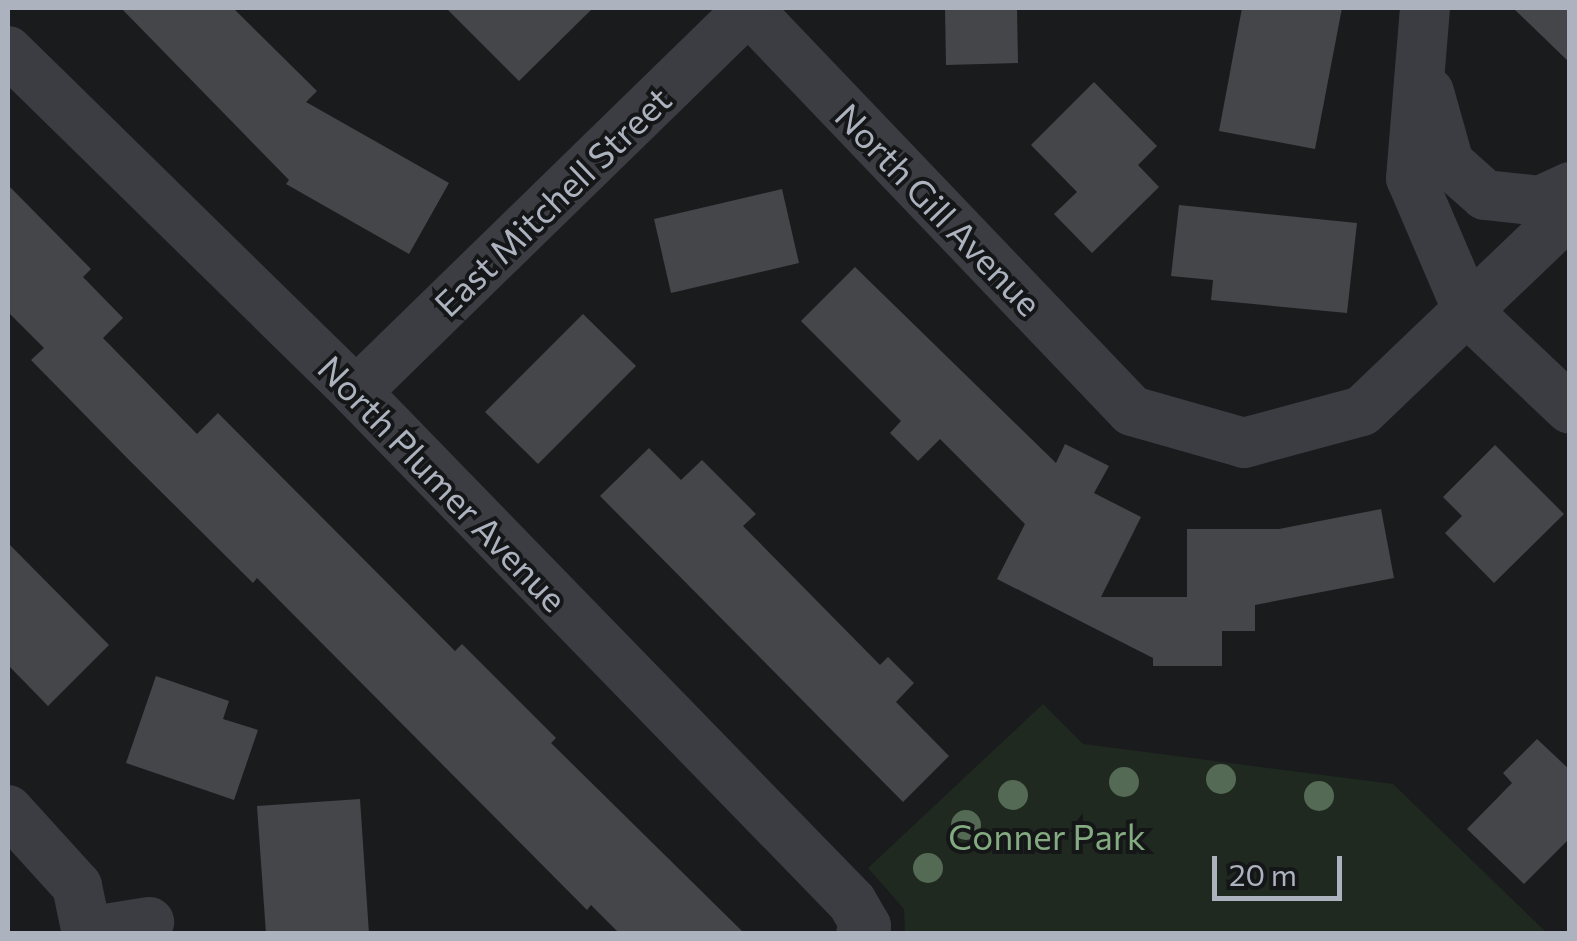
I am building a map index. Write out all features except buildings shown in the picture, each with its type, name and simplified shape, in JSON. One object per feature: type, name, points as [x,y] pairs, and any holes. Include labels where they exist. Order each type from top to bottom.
[{"type":"street","name":"East Mitchell Street","points":[[356,392],[748,8]]},
{"type":"street","name":"North Gill Avenue","points":[[748,8],[1132,411],[1244,443],[1362,411],[1469,313]]},
{"type":"street","points":[[1425,8],[1411,178],[1469,313],[1570,409]]},
{"type":"street","name":"North Plumer Avenue","points":[[9,56],[356,392],[852,902],[864,930]]},
{"type":"street","points":[[1420,64],[1449,163],[1485,195],[1540,201],[1570,187]]},
{"type":"street","points":[[1469,313],[1570,212]]},
{"type":"street","points":[[8,810],[78,886],[87,933],[149,922]]},
{"type":"green space","name":"Conner Park","points":[[1043,704],[1083,744],[1393,784],[1547,933],[905,933],[904,909],[868,868]]}]
